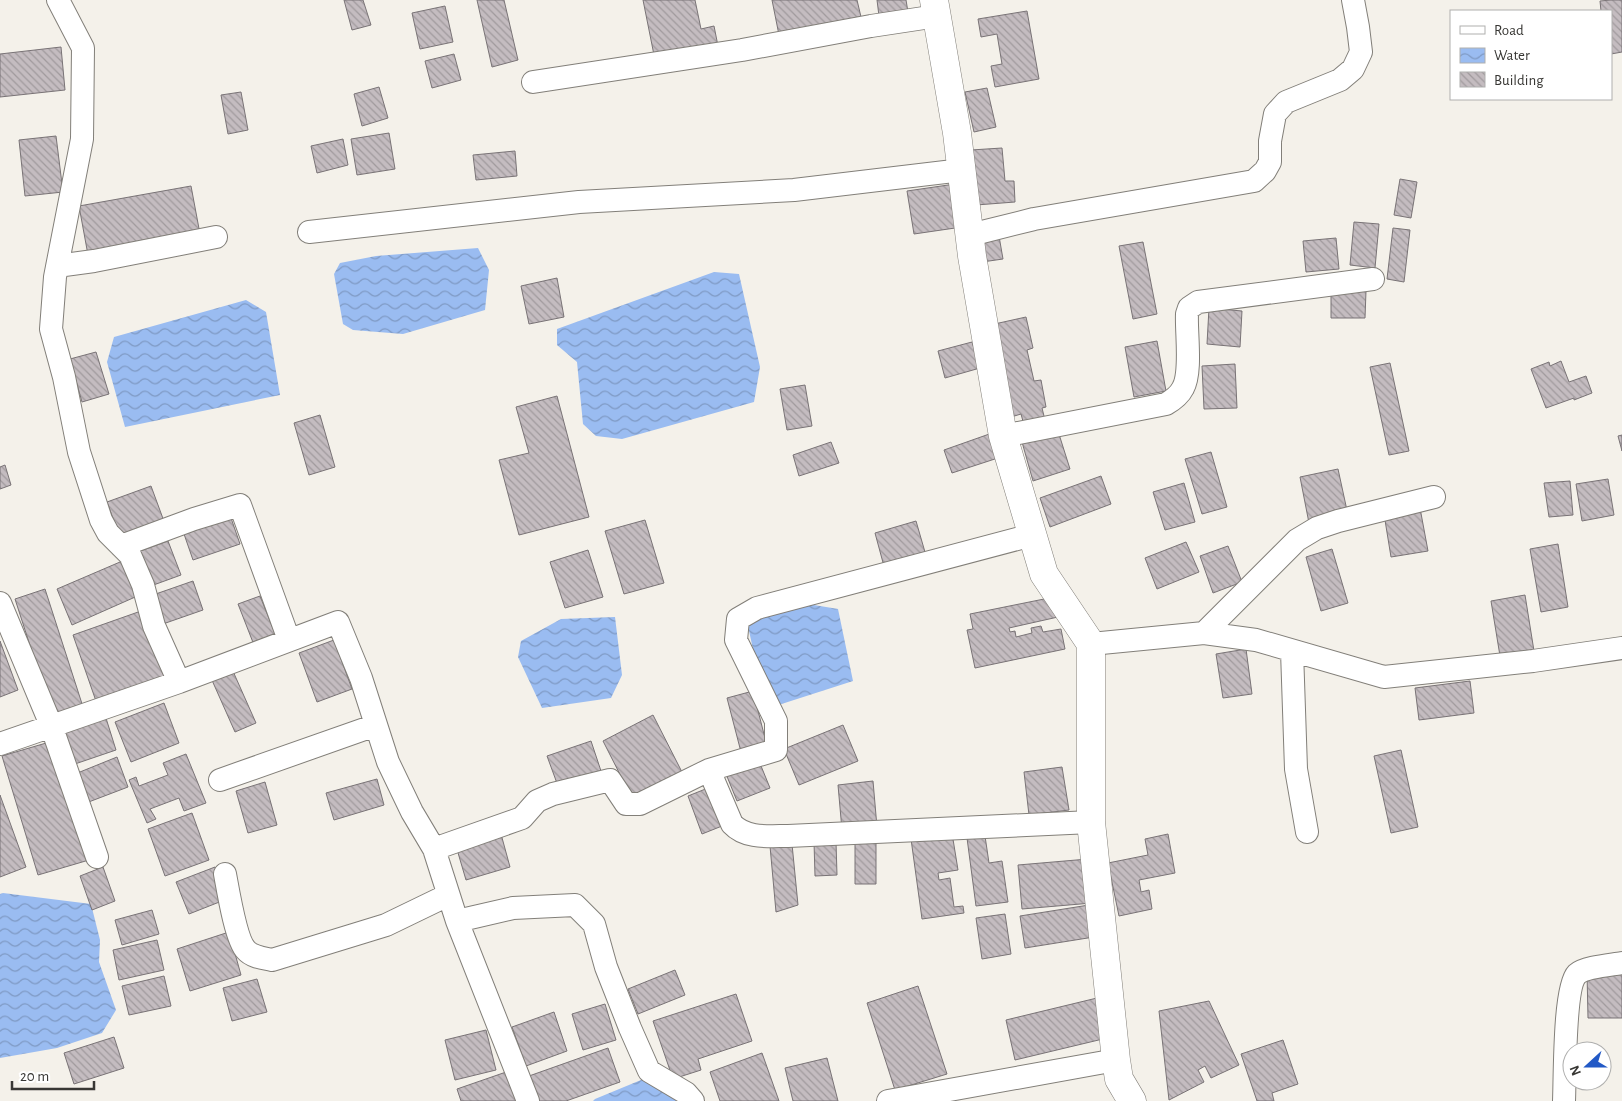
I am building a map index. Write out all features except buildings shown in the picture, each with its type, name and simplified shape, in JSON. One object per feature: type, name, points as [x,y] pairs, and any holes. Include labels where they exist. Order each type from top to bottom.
[{"type":"street","points":[[58,0],[84,48],[82,139],[57,266],[51,329],[64,377],[78,452],[101,520],[108,533],[130,555],[143,585],[154,626],[178,682]]},
{"type":"street","points":[[970,235],[1034,219],[1254,181],[1265,171],[1270,162],[1270,141],[1275,114],[1286,102],[1340,80],[1353,69],[1360,52],[1353,0]]},
{"type":"street","points":[[534,82],[742,50],[871,26],[936,8],[957,133],[970,235],[1003,436],[1044,574],[1091,644],[1091,822],[1116,1060],[1119,1079],[1132,1101]]},
{"type":"street","points":[[309,232],[580,202],[794,190],[962,170]]},
{"type":"street","points":[[57,266],[94,261],[216,237]]},
{"type":"street","points":[[1003,436],[1166,404],[1176,398],[1184,387],[1187,374],[1187,314],[1189,308],[1198,302],[1372,279]]},
{"type":"street","points":[[1204,633],[1297,540],[1317,528],[1338,521],[1434,498]]},
{"type":"street","points":[[120,546],[194,519],[240,505],[289,640]]},
{"type":"street","points":[[434,849],[522,818],[537,800],[553,794],[610,780],[626,804],[640,804],[709,770],[776,750],[776,721],[736,640],[738,619],[757,608],[793,600],[1032,535]]},
{"type":"street","points":[[0,603],[52,725],[98,858]]},
{"type":"street","points":[[0,744],[178,682],[338,622],[361,678],[388,762],[412,812],[434,849],[457,921],[528,1101]]},
{"type":"street","points":[[1091,644],[1204,633],[1256,640],[1384,677],[1533,661],[1622,648]]},
{"type":"street","points":[[1292,651],[1296,769],[1307,832]]},
{"type":"street","points":[[220,780],[376,725]]},
{"type":"street","points":[[709,770],[732,824],[738,831],[751,835],[788,836],[1091,822]]},
{"type":"street","points":[[225,874],[236,927],[246,950],[257,957],[272,960],[386,925],[448,895]]},
{"type":"street","points":[[457,921],[512,908],[575,905],[594,924],[606,967],[649,1071],[686,1093],[693,1101]]},
{"type":"street","points":[[1564,1101],[1568,1006],[1573,981],[1577,974],[1587,969],[1622,963]]},
{"type":"street","points":[[888,1101],[1116,1060]]},
{"type":"water","points":[[478,248],[489,270],[485,310],[403,334],[353,330],[343,324],[334,274],[340,263],[376,256]]},
{"type":"water","points":[[714,272],[739,274],[760,367],[754,402],[622,439],[596,436],[583,424],[577,362],[557,345],[557,329]]},
{"type":"water","points":[[246,300],[266,312],[280,395],[125,427],[107,362],[114,337]]},
{"type":"water","points":[[790,601],[838,609],[853,681],[766,709],[746,617]]},
{"type":"water","points":[[615,617],[622,675],[611,698],[542,708],[518,657],[521,641],[561,619]]},
{"type":"water","points":[[0,894],[91,904],[100,940],[99,962],[116,1010],[102,1033],[57,1048],[0,1058]]},
{"type":"water","points":[[641,1080],[673,1081],[686,1101],[593,1101],[595,1099]]}]
